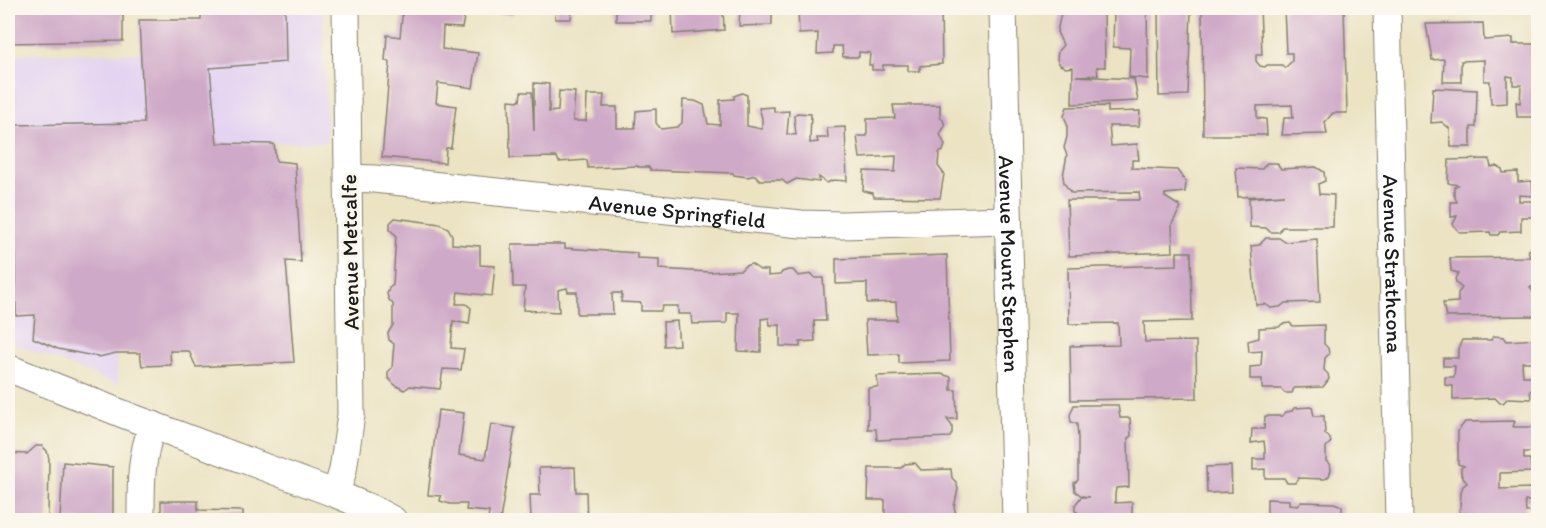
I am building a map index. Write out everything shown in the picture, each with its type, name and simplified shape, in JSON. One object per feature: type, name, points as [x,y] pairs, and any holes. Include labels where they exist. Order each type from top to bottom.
[{"type":"street","name":"Avenue Metcalfe","points":[[336,494],[345,464],[351,415],[346,8]]},
{"type":"street","name":"Avenue Mount Stephen","points":[[1003,8],[1016,520]]},
{"type":"street","name":"Avenue Strathcona","points":[[1387,8],[1399,520]]},
{"type":"street","name":"Avenue Springfield","points":[[349,178],[801,224],[843,225],[1007,220]]},
{"type":"street","points":[[8,368],[336,494],[393,520]]},
{"type":"street","points":[[141,520],[141,468],[153,425]]},
{"type":"shaded area","points":[[201,8],[323,8],[327,142],[217,143],[115,315],[118,385],[8,341],[8,54],[140,53],[139,20],[201,20]]},
{"type":"building","points":[[8,8],[123,8],[123,41],[9,43]]},
{"type":"building","points":[[201,8],[285,8],[286,62],[210,68],[217,143],[274,144],[276,161],[295,163],[301,262],[286,261],[294,362],[196,367],[189,351],[170,351],[171,365],[142,366],[140,353],[116,353],[99,357],[58,349],[33,338],[35,315],[16,316],[12,125],[144,123],[139,20],[201,20]]},
{"type":"building","points":[[403,8],[466,8],[462,28],[443,27],[442,49],[478,53],[473,88],[438,83],[436,103],[456,106],[451,148],[446,148],[445,163],[382,157],[390,62],[385,61],[387,35],[400,37]]},
{"type":"building","points":[[495,8],[513,8],[513,15],[495,13]]},
{"type":"building","points":[[556,8],[572,8],[571,19],[555,19]]},
{"type":"building","points":[[616,8],[651,8],[651,21],[616,21]]},
{"type":"building","points":[[672,8],[723,8],[724,30],[673,34]]},
{"type":"building","points":[[740,8],[772,8],[772,25],[739,26]]},
{"type":"building","points":[[798,8],[941,8],[942,64],[920,66],[920,71],[908,71],[908,65],[883,65],[883,70],[872,70],[872,65],[869,65],[870,53],[859,52],[859,57],[843,57],[842,46],[833,46],[833,53],[817,54],[818,33],[799,34]]},
{"type":"building","points":[[1054,8],[1104,8],[1105,67],[1097,67],[1098,75],[1076,76],[1134,79],[1138,101],[1072,104],[1073,67],[1066,68],[1060,65],[1057,59],[1058,51],[1063,45],[1057,32],[1061,13]]},
{"type":"building","points":[[1114,8],[1147,8],[1148,79],[1129,77],[1130,48],[1113,47]]},
{"type":"building","points":[[1202,8],[1260,8],[1262,54],[1256,54],[1256,61],[1260,66],[1282,65],[1285,68],[1292,61],[1292,53],[1286,53],[1284,8],[1344,8],[1347,113],[1333,113],[1325,122],[1327,134],[1282,135],[1284,118],[1293,118],[1292,105],[1257,106],[1257,118],[1266,119],[1267,135],[1203,135]]},
{"type":"building","points":[[1191,9],[1188,95],[1159,96],[1158,10]]},
{"type":"building","points":[[1483,23],[1484,40],[1513,38],[1513,44],[1538,44],[1538,80],[1534,81],[1533,117],[1517,117],[1516,102],[1520,103],[1521,85],[1513,85],[1513,77],[1507,76],[1507,103],[1491,104],[1490,81],[1484,81],[1484,60],[1461,61],[1461,82],[1443,82],[1444,59],[1432,60],[1426,24]]},
{"type":"building","points":[[534,83],[549,84],[549,112],[558,111],[559,91],[575,92],[573,121],[586,121],[587,95],[604,95],[603,107],[617,107],[617,128],[635,128],[636,111],[656,109],[656,123],[661,129],[677,127],[682,123],[683,100],[695,101],[704,105],[708,124],[720,125],[720,100],[734,99],[734,96],[742,93],[747,95],[747,126],[762,129],[759,108],[774,107],[774,112],[789,111],[787,134],[796,135],[794,116],[797,113],[811,114],[810,143],[818,142],[817,138],[828,138],[827,128],[845,127],[847,181],[833,180],[827,183],[819,177],[819,182],[796,179],[787,184],[782,180],[760,180],[755,175],[748,177],[733,173],[650,170],[649,167],[638,166],[588,168],[587,160],[559,162],[557,157],[510,158],[509,100],[520,101],[521,92],[532,92],[534,131]]},
{"type":"building","points":[[1433,88],[1477,90],[1476,127],[1471,127],[1471,147],[1451,147],[1450,129],[1442,122],[1431,123]]},
{"type":"building","points":[[893,105],[940,105],[940,117],[945,126],[940,134],[945,145],[943,151],[939,153],[938,166],[944,174],[940,198],[874,197],[873,193],[863,191],[864,171],[895,172],[896,156],[860,158],[857,136],[867,136],[867,119],[895,118]]},
{"type":"building","points":[[1108,106],[1108,112],[1140,111],[1139,126],[1109,126],[1111,146],[1137,144],[1139,160],[1132,160],[1132,168],[1177,170],[1186,182],[1185,192],[1165,194],[1165,197],[1181,207],[1172,224],[1173,252],[1069,256],[1067,200],[1140,200],[1139,192],[1071,193],[1064,183],[1067,124],[1064,116],[1067,107]]},
{"type":"building","points":[[1489,159],[1491,167],[1497,166],[1502,169],[1503,173],[1518,172],[1518,182],[1532,181],[1533,196],[1519,195],[1519,201],[1532,201],[1533,217],[1521,217],[1521,231],[1500,232],[1498,235],[1491,235],[1490,232],[1460,233],[1453,224],[1457,216],[1451,217],[1451,202],[1457,202],[1454,187],[1458,185],[1448,183],[1449,160]]},
{"type":"building","points":[[1267,163],[1277,163],[1281,169],[1316,167],[1324,172],[1325,181],[1318,184],[1319,194],[1334,195],[1333,227],[1282,227],[1279,232],[1270,232],[1266,228],[1250,227],[1249,198],[1284,195],[1238,197],[1236,168],[1262,169]]},
{"type":"building","points":[[395,218],[440,224],[448,228],[452,235],[452,244],[480,246],[480,265],[495,266],[492,296],[458,292],[456,304],[466,304],[471,308],[469,324],[453,321],[451,348],[464,349],[461,370],[443,369],[440,389],[410,386],[404,390],[388,378],[388,372],[392,368],[394,344],[389,340],[388,333],[393,325],[393,304],[387,294],[393,285],[396,235],[390,230],[390,223]]},
{"type":"building","points":[[1266,238],[1279,238],[1285,242],[1317,239],[1320,302],[1285,303],[1280,307],[1271,308],[1265,304],[1256,305],[1251,246],[1259,245]]},
{"type":"building","points":[[512,244],[565,244],[565,248],[637,253],[637,258],[659,259],[659,269],[709,272],[741,270],[751,264],[760,270],[768,270],[768,276],[780,275],[788,270],[793,270],[798,276],[812,274],[815,278],[823,278],[826,321],[814,321],[815,341],[800,342],[800,347],[780,346],[780,325],[770,325],[769,318],[761,319],[761,352],[738,351],[739,313],[727,313],[727,323],[692,324],[691,314],[678,314],[678,306],[662,306],[661,311],[641,311],[641,303],[621,302],[622,293],[612,293],[613,314],[577,314],[577,292],[568,292],[567,288],[558,290],[559,312],[523,310],[525,287],[513,287]]},
{"type":"building","points":[[1538,249],[1538,286],[1530,287],[1534,294],[1538,293],[1536,316],[1446,317],[1443,303],[1458,302],[1458,293],[1462,288],[1455,279],[1458,273],[1451,271],[1450,258],[1530,257],[1528,250]]},
{"type":"building","points":[[1177,252],[1191,252],[1192,321],[1144,322],[1145,342],[1196,341],[1197,398],[1071,400],[1070,346],[1119,345],[1118,323],[1069,324],[1068,268],[1177,265]]},
{"type":"building","points":[[947,255],[950,361],[899,363],[899,354],[867,355],[865,320],[897,320],[896,302],[867,303],[867,283],[836,284],[836,259]]},
{"type":"building","points":[[677,321],[679,345],[664,346],[663,322]]},
{"type":"building","points":[[1290,323],[1293,326],[1324,325],[1324,344],[1329,354],[1325,358],[1324,370],[1329,379],[1323,387],[1294,388],[1292,393],[1285,393],[1281,389],[1262,389],[1262,379],[1250,379],[1250,367],[1261,366],[1262,351],[1249,352],[1248,341],[1259,338],[1259,328],[1279,327]]},
{"type":"building","points":[[1493,336],[1504,337],[1507,341],[1537,339],[1537,362],[1522,362],[1523,376],[1538,376],[1538,389],[1530,390],[1531,399],[1508,398],[1503,403],[1495,398],[1453,400],[1453,386],[1445,385],[1445,377],[1454,377],[1455,366],[1443,366],[1443,358],[1458,358],[1458,349],[1462,340],[1491,340]]},
{"type":"building","points":[[941,374],[951,377],[951,390],[956,390],[957,419],[947,419],[952,426],[950,437],[877,440],[876,429],[868,429],[868,388],[878,387],[877,376]]},
{"type":"building","points":[[1074,405],[1118,405],[1120,418],[1130,418],[1129,487],[1116,488],[1115,503],[1132,502],[1132,520],[1080,520],[1080,514],[1075,511],[1075,505],[1081,497],[1090,497],[1082,496],[1075,491],[1074,483],[1078,480],[1078,438],[1077,424],[1071,422],[1070,415]]},
{"type":"building","points":[[1312,407],[1314,416],[1324,416],[1325,434],[1331,442],[1326,447],[1326,461],[1330,464],[1331,470],[1329,476],[1325,479],[1298,478],[1295,483],[1287,483],[1284,478],[1265,478],[1265,469],[1253,470],[1253,459],[1265,459],[1265,450],[1264,441],[1251,443],[1252,429],[1264,429],[1265,416],[1282,416],[1294,408]]},
{"type":"building","points":[[438,410],[464,413],[459,455],[485,459],[491,424],[515,428],[500,520],[488,520],[489,512],[466,510],[467,504],[450,504],[440,501],[441,496],[428,495]]},
{"type":"building","points":[[1515,421],[1513,427],[1533,427],[1534,452],[1524,452],[1524,459],[1530,459],[1531,472],[1500,473],[1500,489],[1531,488],[1532,501],[1525,501],[1526,512],[1538,511],[1538,520],[1459,520],[1461,492],[1467,483],[1461,474],[1461,468],[1464,466],[1458,464],[1458,431],[1465,422]]},
{"type":"building","points":[[36,446],[42,446],[47,451],[49,459],[48,520],[8,520],[8,453],[27,454]]},
{"type":"building","points":[[63,462],[113,467],[113,520],[60,520]]},
{"type":"building","points":[[915,463],[921,470],[951,469],[952,478],[958,489],[954,507],[957,517],[953,520],[885,520],[885,500],[868,500],[869,468],[901,468],[905,464]]},
{"type":"building","points":[[1231,466],[1232,492],[1207,493],[1206,467]]},
{"type":"building","points":[[575,467],[576,492],[586,492],[587,520],[531,520],[530,495],[540,495],[539,468]]},
{"type":"building","points":[[1267,499],[1289,500],[1289,504],[1298,505],[1301,502],[1334,503],[1342,506],[1342,520],[1267,520]]},
{"type":"building","points":[[161,501],[198,501],[198,510],[243,511],[243,520],[161,520]]}]
